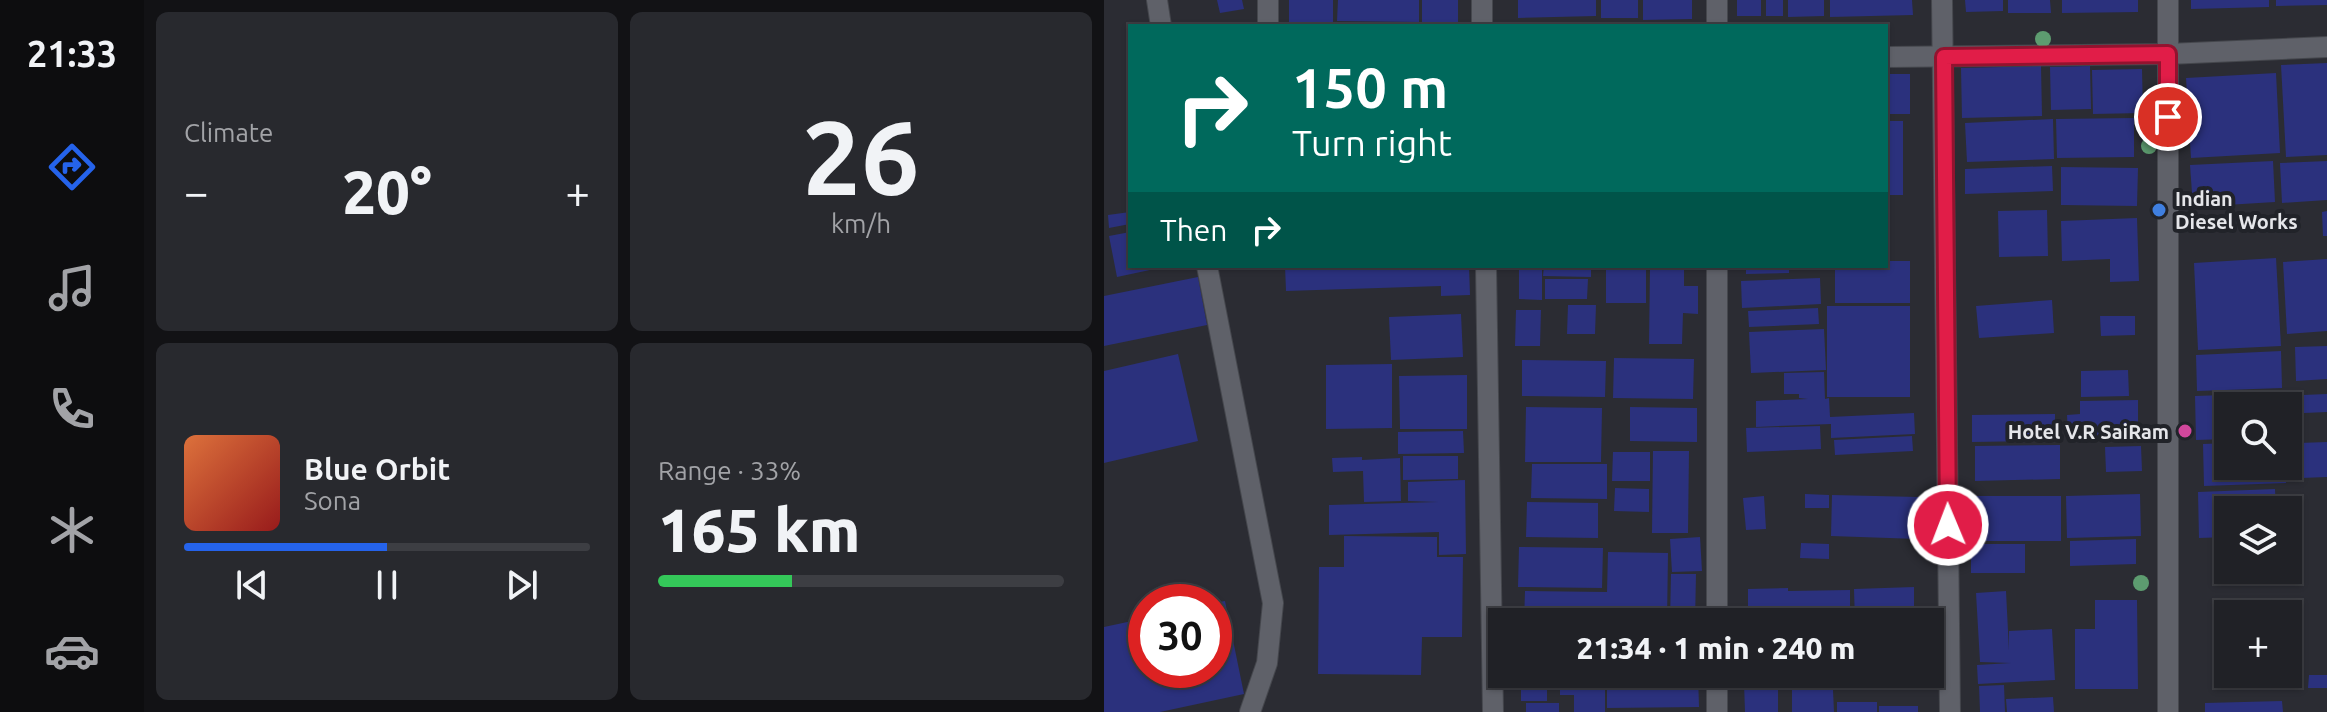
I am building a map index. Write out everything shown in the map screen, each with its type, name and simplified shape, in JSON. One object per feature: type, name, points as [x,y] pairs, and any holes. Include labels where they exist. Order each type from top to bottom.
[{"type":"street","points":[[1157,0],[1161,24]]},
{"type":"street","points":[[1268,0],[1268,24]]},
{"type":"street","points":[[1482,0],[1482,24]]},
{"type":"street","points":[[1717,0],[1717,24]]},
{"type":"street","points":[[1942,0],[1950,712]]},
{"type":"street","points":[[2168,0],[2168,712]]},
{"type":"street","points":[[1888,57],[2168,54],[2327,47]]},
{"type":"street","points":[[1207,268],[1273,603],[1267,663],[1250,712]]},
{"type":"street","points":[[1486,268],[1493,712]]},
{"type":"street","points":[[1717,268],[1717,608]]},
{"type":"street","points":[[1717,688],[1717,712]]},
{"type":"building","points":[[1217,0],[1242,0],[1244,9],[1220,13]]},
{"type":"building","points":[[1289,0],[1333,0],[1333,23],[1289,23]]},
{"type":"building","points":[[1338,0],[1419,0],[1419,22],[1337,21]]},
{"type":"building","points":[[1422,0],[1458,0],[1458,22],[1422,22]]},
{"type":"building","points":[[1518,0],[1596,0],[1596,16],[1518,18]]},
{"type":"building","points":[[1601,0],[1638,0],[1638,18],[1601,18]]},
{"type":"building","points":[[1643,0],[1692,0],[1692,19],[1643,20]]},
{"type":"building","points":[[1737,0],[1761,0],[1761,16],[1737,16]]},
{"type":"building","points":[[1766,0],[1783,0],[1783,16],[1766,16]]},
{"type":"building","points":[[1788,0],[1824,0],[1824,16],[1788,17]]},
{"type":"building","points":[[1830,0],[1912,0],[1913,15],[1830,17]]},
{"type":"building","points":[[1965,0],[2003,0],[2003,11],[1966,12]]},
{"type":"building","points":[[2008,0],[2050,0],[2051,13],[2008,13]]},
{"type":"building","points":[[2062,0],[2138,0],[2138,12],[2062,13]]},
{"type":"building","points":[[2191,0],[2269,0],[2269,7],[2191,9]]},
{"type":"building","points":[[2276,0],[2327,0],[2327,5],[2276,6]]},
{"type":"building","points":[[2327,63],[2327,155],[2286,157],[2281,65]]},
{"type":"building","points":[[2041,66],[2042,116],[1962,118],[1961,68]]},
{"type":"building","points":[[2090,66],[2091,109],[2051,110],[2050,67]]},
{"type":"building","points":[[2142,69],[2143,113],[2093,114],[2092,70]]},
{"type":"building","points":[[2276,73],[2280,153],[2191,158],[2186,78]]},
{"type":"building","points":[[1888,74],[1910,74],[1910,114],[1888,114]]},
{"type":"building","points":[[2134,118],[2134,157],[2057,158],[2056,119]]},
{"type":"building","points":[[2053,119],[2054,159],[1967,162],[1965,123]]},
{"type":"building","points":[[1888,121],[1903,121],[1903,195],[1888,195]]},
{"type":"building","points":[[2273,161],[2275,202],[2193,207],[2190,165]]},
{"type":"building","points":[[2327,161],[2327,200],[2282,203],[2280,163]]},
{"type":"building","points":[[2052,166],[2053,191],[1965,194],[1965,169]]},
{"type":"building","points":[[2061,167],[2138,168],[2137,206],[2061,205]]},
{"type":"building","points":[[2047,210],[2048,256],[1999,257],[1998,211]]},
{"type":"building","points":[[2327,211],[2327,236],[2323,236],[2322,212]]},
{"type":"building","points":[[1128,212],[1128,224],[1109,228],[1108,215]]},
{"type":"building","points":[[2137,218],[2139,281],[2110,282],[2110,259],[2062,261],[2061,221]]},
{"type":"building","points":[[1128,232],[1128,268],[1159,268],[1117,277],[1109,236]]},
{"type":"building","points":[[2276,258],[2281,346],[2198,350],[2194,263]]},
{"type":"building","points":[[2327,259],[2327,331],[2287,334],[2283,262]]},
{"type":"building","points":[[1888,261],[1910,261],[1910,303],[1835,303],[1835,268],[1888,268]]},
{"type":"building","points":[[1285,268],[1469,268],[1470,295],[1441,296],[1441,286],[1286,291]]},
{"type":"building","points":[[1519,268],[1542,268],[1542,300],[1519,299]]},
{"type":"building","points":[[1544,268],[1591,268],[1591,277],[1543,276]]},
{"type":"building","points":[[1606,268],[1646,268],[1646,303],[1606,303]]},
{"type":"building","points":[[1650,268],[1684,268],[1684,286],[1698,286],[1698,314],[1683,313],[1682,344],[1649,344]]},
{"type":"building","points":[[1746,268],[1789,268],[1789,273],[1746,274]]},
{"type":"building","points":[[1198,277],[1207,325],[1104,346],[1104,296]]},
{"type":"building","points":[[1820,278],[1821,304],[1742,308],[1741,281]]},
{"type":"building","points":[[1545,279],[1588,279],[1587,299],[1545,299]]},
{"type":"building","points":[[2052,300],[2054,333],[1979,338],[1976,306]]},
{"type":"building","points":[[1568,305],[1596,305],[1595,334],[1567,334]]},
{"type":"building","points":[[1827,306],[1910,306],[1910,397],[1827,397]]},
{"type":"building","points":[[1818,308],[1819,324],[1749,327],[1748,311]]},
{"type":"building","points":[[1516,310],[1541,310],[1540,346],[1515,346]]},
{"type":"building","points":[[1461,314],[1463,357],[1391,360],[1389,317]]},
{"type":"building","points":[[2100,316],[2135,316],[2135,335],[2101,336]]},
{"type":"building","points":[[1824,329],[1826,370],[1751,373],[1749,332]]},
{"type":"building","points":[[2327,346],[2327,379],[2296,381],[2295,347]]},
{"type":"building","points":[[2281,351],[2282,388],[2197,391],[2196,355]]},
{"type":"building","points":[[1178,354],[1198,441],[1104,463],[1104,371]]},
{"type":"building","points":[[1614,358],[1694,359],[1693,399],[1613,398]]},
{"type":"building","points":[[1522,360],[1606,361],[1605,397],[1522,396]]},
{"type":"building","points":[[1392,364],[1392,428],[1326,429],[1326,365]]},
{"type":"building","points":[[2128,370],[2129,396],[2081,397],[2081,371]]},
{"type":"building","points":[[1824,372],[1825,399],[1829,398],[1830,417],[1914,413],[1915,434],[1831,438],[1831,424],[1756,427],[1756,401],[1808,399],[1799,398],[1799,394],[1784,394],[1784,373]]},
{"type":"building","points":[[1467,375],[1467,429],[1400,429],[1399,376]]},
{"type":"building","points":[[2327,394],[2327,412],[2304,413],[2303,395]]},
{"type":"building","points":[[2214,395],[2214,439],[2196,440],[2195,396]]},
{"type":"building","points":[[2138,400],[2138,438],[2080,439],[2081,434],[2068,435],[2067,415],[2080,414],[2080,401]]},
{"type":"building","points":[[1526,407],[1602,408],[1601,462],[1525,462]]},
{"type":"building","points":[[1630,407],[1697,408],[1697,442],[1630,441]]},
{"type":"building","points":[[2055,414],[2055,432],[2038,432],[2038,441],[1972,442],[1972,415]]},
{"type":"building","points":[[1820,426],[1821,449],[1747,452],[1746,428]]},
{"type":"building","points":[[1463,431],[1464,453],[1398,454],[1398,432]]},
{"type":"building","points":[[1912,436],[1913,451],[1835,455],[1834,440]]},
{"type":"building","points":[[2327,442],[2327,477],[2302,478],[2302,443]]},
{"type":"building","points":[[2203,444],[2214,444],[2214,480],[2286,480],[2286,483],[2204,486]]},
{"type":"building","points":[[2060,445],[2060,479],[1975,481],[1975,446]]},
{"type":"building","points":[[2141,446],[2142,471],[2106,472],[2105,447]]},
{"type":"building","points":[[1653,451],[1689,451],[1688,533],[1652,533]]},
{"type":"building","points":[[1613,452],[1650,452],[1650,481],[1612,481]]},
{"type":"building","points":[[1403,456],[1458,456],[1458,479],[1403,480]]},
{"type":"building","points":[[1362,457],[1362,460],[1400,458],[1401,501],[1364,502],[1363,471],[1333,472],[1332,458]]},
{"type":"building","points":[[1532,464],[1607,464],[1607,499],[1531,498]]},
{"type":"building","points":[[1465,480],[1466,554],[1439,555],[1439,532],[1329,535],[1329,505],[1438,502],[1408,501],[1408,482]]},
{"type":"building","points":[[1615,488],[1649,489],[1649,512],[1614,511]]},
{"type":"building","points":[[2275,489],[2275,496],[2214,496],[2214,537],[2199,538],[2198,492]]},
{"type":"building","points":[[1805,494],[1829,495],[1829,508],[1805,508]]},
{"type":"building","points":[[2140,494],[2141,536],[2067,538],[2066,496]]},
{"type":"building","points":[[1832,495],[1919,497],[1918,539],[1831,536]]},
{"type":"building","points":[[1764,496],[1766,529],[1746,530],[1743,498]]},
{"type":"building","points":[[1972,496],[2061,496],[2061,541],[1972,541]]},
{"type":"building","points":[[1527,502],[1598,503],[1598,538],[1526,537]]},
{"type":"building","points":[[1344,536],[1437,537],[1437,557],[1463,557],[1462,637],[1422,637],[1421,675],[1318,674],[1319,567],[1344,567]]},
{"type":"building","points":[[1700,537],[1702,571],[1672,572],[1670,539]]},
{"type":"building","points":[[2136,539],[2136,564],[2070,566],[2070,541]]},
{"type":"building","points":[[1801,543],[1829,544],[1829,559],[1800,558]]},
{"type":"building","points":[[1971,544],[2025,544],[2025,573],[1971,573]]},
{"type":"building","points":[[1519,547],[1603,548],[1602,588],[1518,587]]},
{"type":"building","points":[[1608,552],[1668,553],[1667,608],[1524,608],[1525,591],[1607,592]]},
{"type":"building","points":[[1671,574],[1696,574],[1695,608],[1670,608]]},
{"type":"building","points":[[1914,587],[1914,608],[1855,608],[1854,589]]},
{"type":"building","points":[[1748,589],[1850,590],[1850,608],[1748,608]]},
{"type":"building","points":[[2006,591],[2009,651],[2009,631],[2052,629],[2055,680],[1978,684],[1977,665],[2011,663],[1980,662],[1976,593]]},
{"type":"building","points":[[2095,600],[2137,600],[2138,689],[2075,689],[2075,629],[2095,629]]},
{"type":"building","points":[[1128,622],[1128,688],[1232,688],[1232,635],[1244,694],[1160,712],[1104,712],[1104,627]]},
{"type":"building","points":[[2309,675],[2327,675],[2327,688],[2308,688]]},
{"type":"building","points":[[2004,685],[2005,712],[1980,712],[1979,686]]},
{"type":"building","points":[[1521,688],[1547,688],[1547,701],[1521,701]]},
{"type":"building","points":[[1560,688],[1605,688],[1605,712],[1574,712],[1574,695],[1560,695]]},
{"type":"building","points":[[1607,688],[1698,688],[1699,707],[1607,708]]},
{"type":"building","points":[[1744,688],[1778,688],[1778,712],[1745,712]]},
{"type":"building","points":[[1792,690],[1833,690],[1834,712],[1792,712]]},
{"type":"building","points":[[2053,697],[2054,712],[2007,712],[2006,699]]},
{"type":"building","points":[[2282,701],[2283,712],[2205,712],[2205,703]]},
{"type":"building","points":[[1837,702],[1877,702],[1877,712],[1837,712]]},
{"type":"building","points":[[1526,703],[1559,703],[1559,712],[1526,712]]},
{"type":"building","points":[[1879,706],[1918,706],[1918,712],[1879,712]]},
{"type":"place","name":"Indian Diesel Works","points":[[2159,210]]},
{"type":"place","name":"Hotel V.R SaiRam","points":[[2185,431]]},
{"type":"route","points":[[1948,525],[1944,57],[2168,54],[2168,117]]}]
